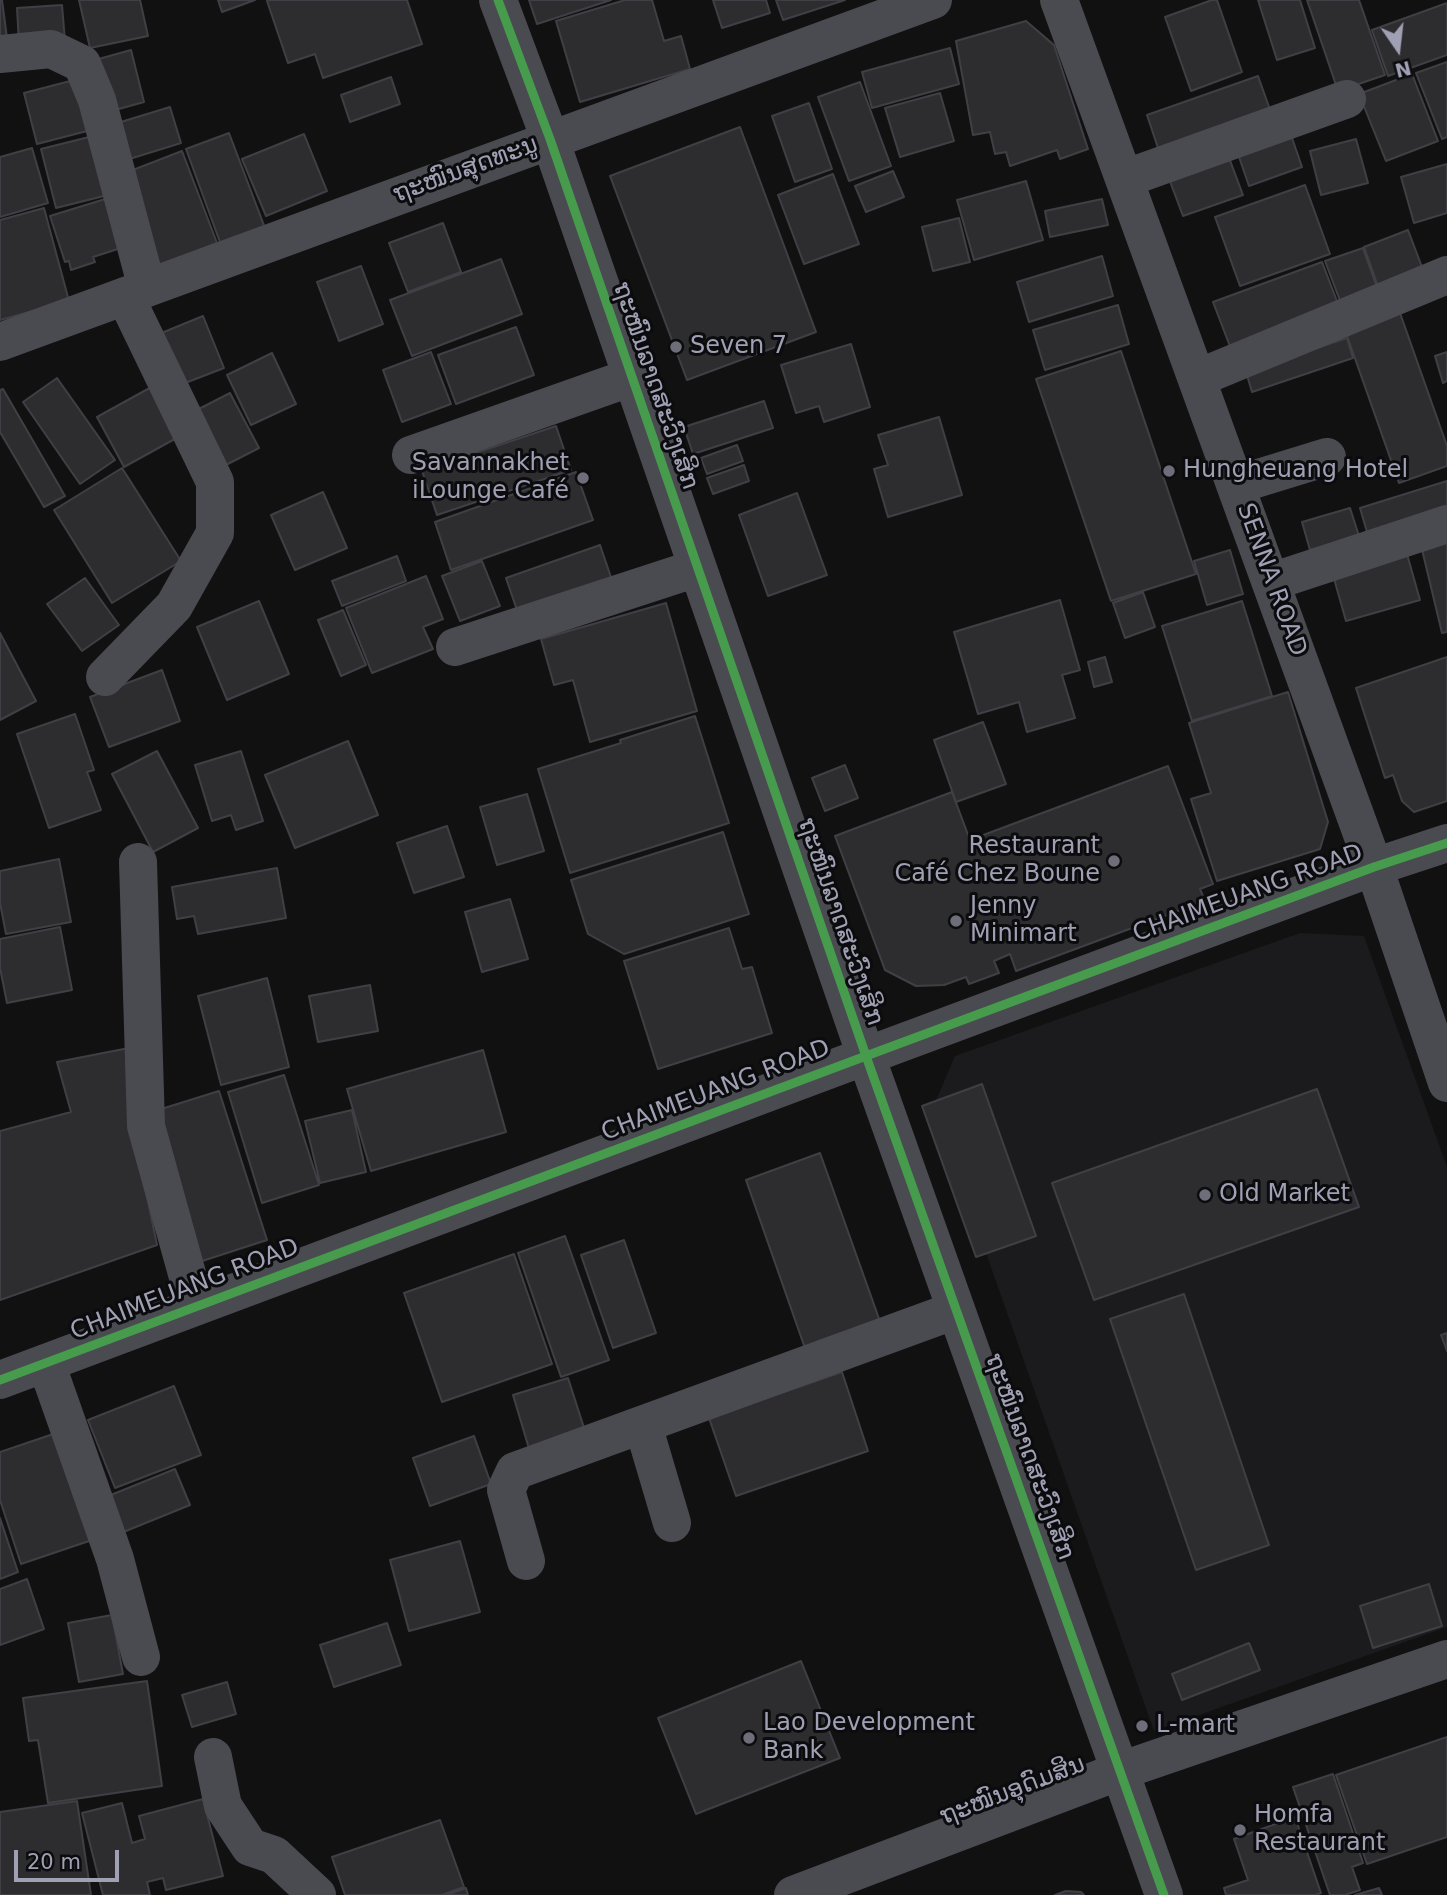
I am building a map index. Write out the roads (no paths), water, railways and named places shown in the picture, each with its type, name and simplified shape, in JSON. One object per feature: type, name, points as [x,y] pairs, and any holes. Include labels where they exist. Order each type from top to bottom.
[{"type":"street","name":"ຖະໜົນລາດສະວົງເສິກ","points":[[498,0],[550,139],[866,1056],[1164,1895]]},
{"type":"street","name":"ຖະໜົນສຸດທະນູ","points":[[0,342],[933,0]]},
{"type":"street","name":"SENNA ROAD","points":[[1059,0],[1374,867],[1447,1083]]},
{"type":"street","points":[[0,54],[51,50],[82,64],[97,100],[136,292],[215,482],[215,533],[174,606],[105,677]]},
{"type":"street","points":[[1124,179],[1348,99]]},
{"type":"street","points":[[1198,378],[1447,275]]},
{"type":"street","points":[[411,455],[632,377]]},
{"type":"street","points":[[1237,485],[1327,457]]},
{"type":"street","points":[[1271,582],[1447,524]]},
{"type":"street","points":[[455,647],[697,568]]},
{"type":"street","name":"CHAIMEUANG ROAD","points":[[0,1380],[1374,867],[1447,843]]},
{"type":"street","points":[[138,862],[146,1126],[195,1306]]},
{"type":"street","points":[[526,1560],[506,1490],[515,1471],[956,1310]]},
{"type":"street","points":[[46,1363],[115,1559],[141,1657]]},
{"type":"street","points":[[643,1425],[672,1523]]},
{"type":"street","name":"ຖະໜົນອຸດົມສິນ","points":[[793,1895],[1120,1771],[1447,1659]]},
{"type":"street","points":[[213,1757],[223,1806],[250,1847],[274,1855],[317,1895]]},
{"type":"place","name":"Seven 7","points":[[676,347]]},
{"type":"place","name":"Hungheuang Hotel","points":[[1169,471]]},
{"type":"place","name":"Savannakhet iLounge Café","points":[[583,478]]},
{"type":"place","name":"Restaurant Café Chez Boune","points":[[1114,861]]},
{"type":"place","name":"Jenny Minimart","points":[[956,921]]},
{"type":"place","name":"Old Market","points":[[1205,1195]]},
{"type":"place","name":"L-mart","points":[[1142,1726]]},
{"type":"place","name":"Lao Development Bank","points":[[749,1738]]},
{"type":"place","name":"Homfa Restaurant","points":[[1240,1830]]}]
